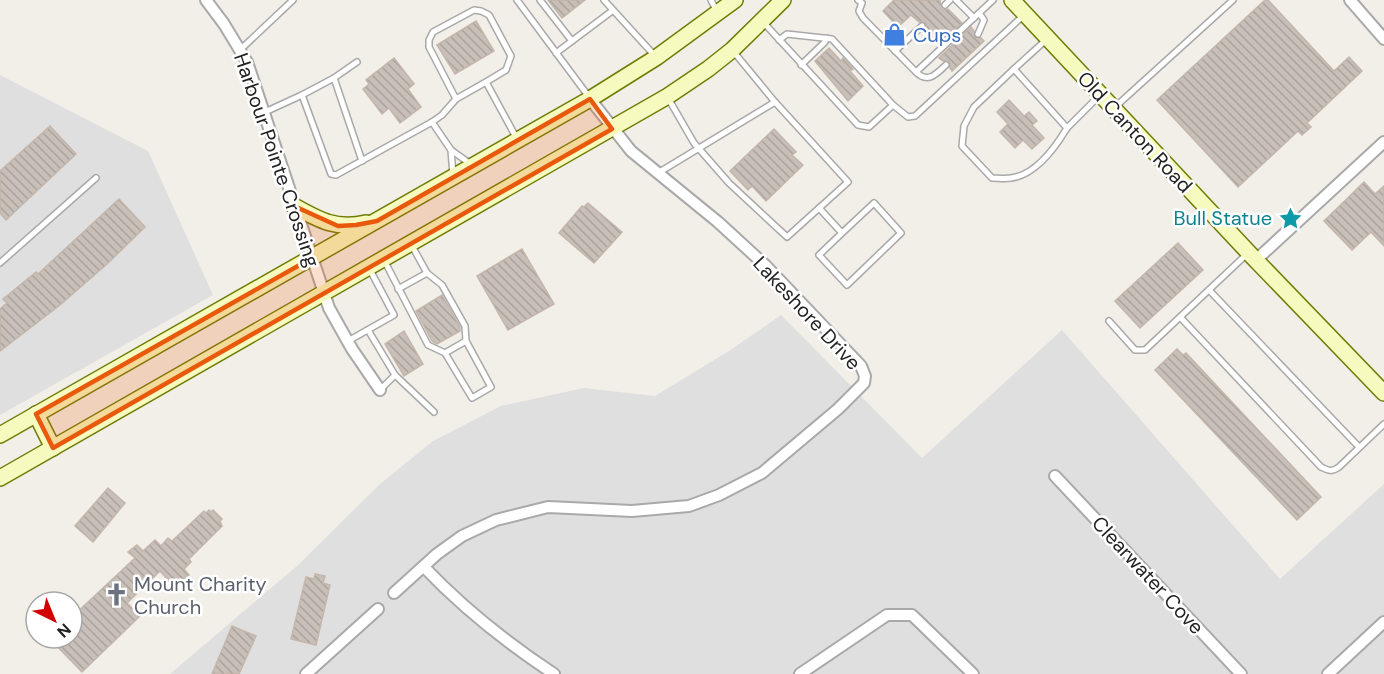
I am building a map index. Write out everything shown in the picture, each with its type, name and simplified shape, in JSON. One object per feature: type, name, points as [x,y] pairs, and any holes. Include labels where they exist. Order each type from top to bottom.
[{"type":"main road","points":[[0,435],[590,99],[657,57],[715,7],[735,0]]},
{"type":"main road","points":[[0,478],[668,96],[732,50],[783,0]]},
{"type":"main road","name":"Old Canton Road","points":[[1012,0],[1384,393]]},
{"type":"main road","points":[[294,206],[318,219],[338,226],[377,220]]},
{"type":"main road","points":[[36,414],[53,448]]},
{"type":"street","name":"Harbour Pointe Crossing","points":[[206,0],[247,62],[323,293],[348,341],[380,390]]},
{"type":"street","points":[[1350,0],[1384,39]]},
{"type":"street","name":"Lakeshore Drive","points":[[394,593],[437,554],[462,536],[496,520],[548,507],[632,511],[689,506],[719,495],[762,472],[838,409],[864,383],[865,376],[861,366],[766,266],[718,222],[631,152],[590,99]]},
{"type":"street","points":[[1252,256],[1384,142]]},
{"type":"street","name":"Clearwater Cove","points":[[1056,476],[1240,674]]},
{"type":"street","points":[[424,567],[473,614],[554,674]]},
{"type":"street","points":[[306,674],[378,609]]},
{"type":"street","points":[[800,674],[887,615],[912,615],[973,674]]},
{"type":"street","points":[[1328,674],[1384,622]]},
{"type":"lane","points":[[240,50],[294,0]]},
{"type":"lane","points":[[517,0],[590,99]]},
{"type":"lane","points":[[540,0],[572,41]]},
{"type":"lane","points":[[604,0],[657,57]]},
{"type":"lane","points":[[956,0],[974,18]]},
{"type":"lane","points":[[916,72],[993,0]]},
{"type":"lane","points":[[1113,109],[1233,0]]},
{"type":"lane","points":[[862,1],[860,11],[863,18],[924,79],[929,79],[946,65]]},
{"type":"lane","points":[[302,95],[331,174],[336,175],[432,122],[442,115],[456,99],[506,70],[511,56],[489,15],[481,11],[474,10],[433,33],[429,40],[429,47],[456,99]]},
{"type":"lane","points":[[556,53],[612,10]]},
{"type":"lane","points":[[978,34],[984,20],[979,13]]},
{"type":"lane","points":[[779,40],[787,34],[832,39],[908,117],[915,116],[1025,14]]},
{"type":"lane","points":[[761,20],[858,125],[869,127],[894,105]]},
{"type":"lane","points":[[895,51],[922,26]]},
{"type":"lane","points":[[801,65],[825,42],[826,38]]},
{"type":"lane","points":[[1048,38],[974,107],[964,126],[962,146],[992,178],[1013,178],[1032,169],[1053,151],[1067,128],[1100,95]]},
{"type":"lane","points":[[668,96],[698,148],[729,183],[787,237],[848,182],[775,102],[732,50]]},
{"type":"lane","points":[[263,113],[334,78],[357,62]]},
{"type":"lane","points":[[1014,69],[1067,128]]},
{"type":"lane","points":[[334,78],[362,161]]},
{"type":"lane","points":[[486,82],[518,140]]},
{"type":"lane","points":[[657,173],[775,102]]},
{"type":"lane","points":[[432,122],[451,150],[472,165]]},
{"type":"lane","points":[[451,150],[453,177]]},
{"type":"lane","points":[[1,261],[96,178]]},
{"type":"lane","points":[[874,204],[901,233],[847,285],[819,255],[842,233],[874,204]]},
{"type":"lane","points":[[819,208],[842,233]]},
{"type":"lane","points":[[383,258],[428,345],[445,353],[472,398],[491,387],[466,341],[465,326],[454,306],[442,285],[427,273],[410,243]]},
{"type":"lane","points":[[1109,321],[1135,350],[1145,350],[1209,290],[1252,256]]},
{"type":"lane","points":[[348,341],[394,315],[368,267]]},
{"type":"lane","points":[[398,289],[427,273]]},
{"type":"lane","points":[[1209,290],[1359,447]]},
{"type":"lane","points":[[1180,317],[1321,467],[1333,471],[1384,424]]},
{"type":"lane","points":[[368,330],[395,375],[434,412]]},
{"type":"lane","points":[[445,353],[466,341]]},
{"type":"lane","points":[[380,390],[395,375]]},
{"type":"highlighted area","points":[[590,99],[612,129],[53,448],[36,414],[312,258],[294,206],[338,226],[377,221]]},
{"type":"shaded area","points":[[0,75],[148,151],[213,295],[0,415]]},
{"type":"shaded area","points":[[781,315],[922,458],[1062,330],[1280,579],[1384,484],[1384,674],[170,674],[297,566],[380,484],[433,441],[501,406],[584,388],[655,396],[729,351]]},
{"type":"building","points":[[548,0],[585,0],[562,18]]},
{"type":"building","points":[[894,0],[940,0],[941,8],[948,9],[962,23],[939,44],[925,29],[927,26],[925,22],[919,22],[911,15],[898,27],[883,11]]},
{"type":"building","points":[[1265,0],[1268,0],[1334,71],[1349,57],[1362,71],[1307,123],[1311,127],[1302,135],[1298,131],[1238,187],[1157,100]]},
{"type":"building","points":[[476,21],[494,51],[455,74],[437,45]]},
{"type":"building","points":[[971,27],[975,37],[984,41],[952,71],[949,61],[939,58]]},
{"type":"building","points":[[829,48],[841,61],[843,58],[853,69],[850,71],[863,86],[848,101],[815,61]]},
{"type":"building","points":[[394,58],[414,84],[408,89],[421,107],[400,123],[389,108],[382,114],[363,89],[369,84],[366,80]]},
{"type":"building","points":[[1009,100],[1024,116],[1029,112],[1037,121],[1032,125],[1044,138],[1032,149],[1023,140],[1015,148],[1000,132],[1008,124],[997,112]]},
{"type":"building","points":[[50,126],[76,154],[6,220],[0,213],[0,171]]},
{"type":"building","points":[[774,129],[796,152],[792,155],[803,165],[766,201],[752,186],[748,190],[730,171]]},
{"type":"building","points":[[1364,182],[1375,194],[1384,186],[1384,246],[1371,232],[1352,250],[1324,221]]},
{"type":"building","points":[[119,199],[145,227],[60,305],[0,351],[0,309],[7,303],[3,299],[36,272],[38,274]]},
{"type":"building","points":[[588,203],[622,232],[594,263],[559,233],[582,206]]},
{"type":"building","points":[[1178,243],[1203,270],[1140,328],[1115,301]]},
{"type":"building","points":[[522,249],[554,304],[508,330],[477,276]]},
{"type":"building","points":[[442,295],[460,331],[437,344],[432,341],[416,311]]},
{"type":"building","points":[[404,331],[423,364],[404,376],[385,344]]},
{"type":"building","points":[[1177,349],[1183,355],[1186,353],[1321,497],[1297,520],[1155,370]]},
{"type":"building","points":[[108,488],[125,503],[93,542],[75,526]]},
{"type":"building","name":"Mount Charity Church","points":[[213,510],[222,519],[220,521],[222,526],[189,559],[191,562],[184,569],[189,575],[175,588],[160,571],[127,603],[140,616],[82,672],[61,650],[84,650],[84,606],[135,558],[128,552],[137,545],[143,551],[155,540],[161,546],[168,538],[172,541],[204,511],[206,513]]},
{"type":"building","points":[[315,574],[325,576],[323,583],[330,585],[316,645],[291,639],[306,577],[314,579]]},
{"type":"building","points":[[232,626],[256,636],[239,674],[212,674]]},
{"type":"place","name":"Cups","points":[[895,35]]},
{"type":"place","name":"Bull Statue","points":[[1290,218]]},
{"type":"place","name":"Mount Charity Church","points":[[116,595]]}]
